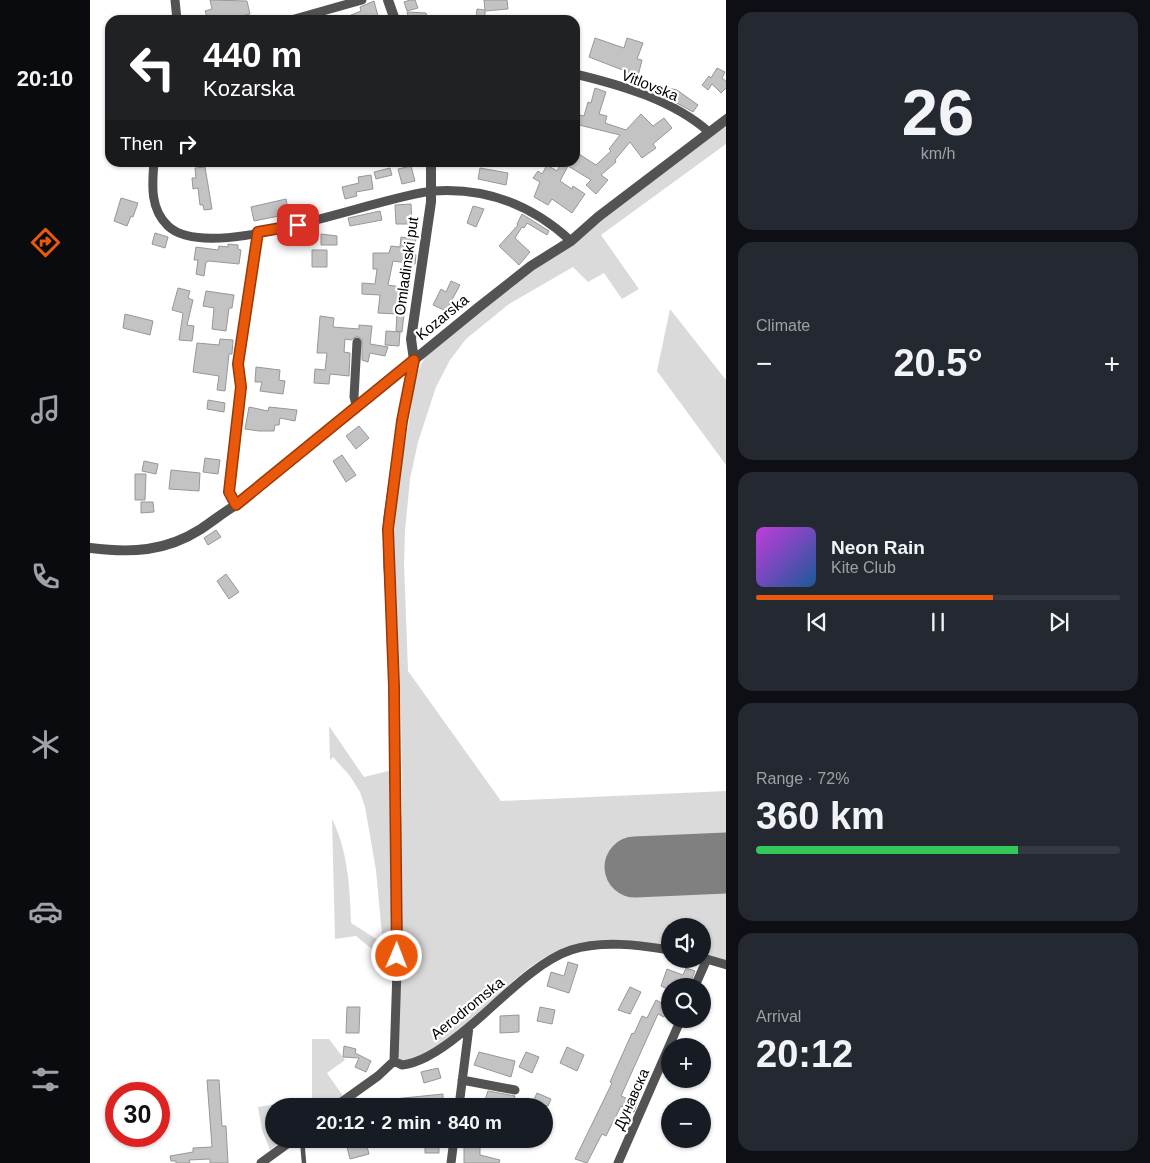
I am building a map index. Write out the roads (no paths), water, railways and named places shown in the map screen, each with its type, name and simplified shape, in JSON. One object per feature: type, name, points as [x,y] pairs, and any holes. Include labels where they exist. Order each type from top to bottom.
[{"type":"street","points":[[175,0],[176,15]]},
{"type":"street","points":[[309,15],[362,0]]},
{"type":"street","points":[[388,0],[393,15]]},
{"type":"street","name":"Vitlovska","points":[[580,76],[641,94],[682,113],[709,132]]},
{"type":"street","name":"Kozarska","points":[[90,548],[132,552],[156,549],[201,530],[236,505],[356,405],[532,266],[571,241],[598,216],[726,119]]},
{"type":"street","points":[[154,167],[155,206],[169,227],[190,238],[208,239],[298,225],[432,191],[484,194],[513,202],[544,218],[571,241]]},
{"type":"street","name":"Omladinski put","points":[[411,374],[414,360],[411,339],[432,191],[431,167]]},
{"type":"street","points":[[236,505],[229,492],[229,484],[241,387],[238,364],[258,232]]},
{"type":"street","points":[[356,405],[354,397],[357,342]]},
{"type":"street","points":[[347,1098],[378,1076],[394,1061],[398,939],[393,659],[387,540],[388,518],[401,428],[411,374]]},
{"type":"street","name":"Aerodromska","points":[[394,1061],[402,1066],[416,1061],[449,1043],[532,973],[556,957],[572,950],[615,946],[661,949]]},
{"type":"street","points":[[711,960],[726,966]]},
{"type":"street","points":[[460,1098],[469,1028]]},
{"type":"street","name":"Дунавска","points":[[618,1163],[677,1028]]},
{"type":"street","points":[[462,1080],[515,1090]]},
{"type":"street","points":[[261,1163],[282,1148]]},
{"type":"street","points":[[451,1163],[453,1148]]},
{"type":"lane","points":[[303,1148],[304,1163]]}]
